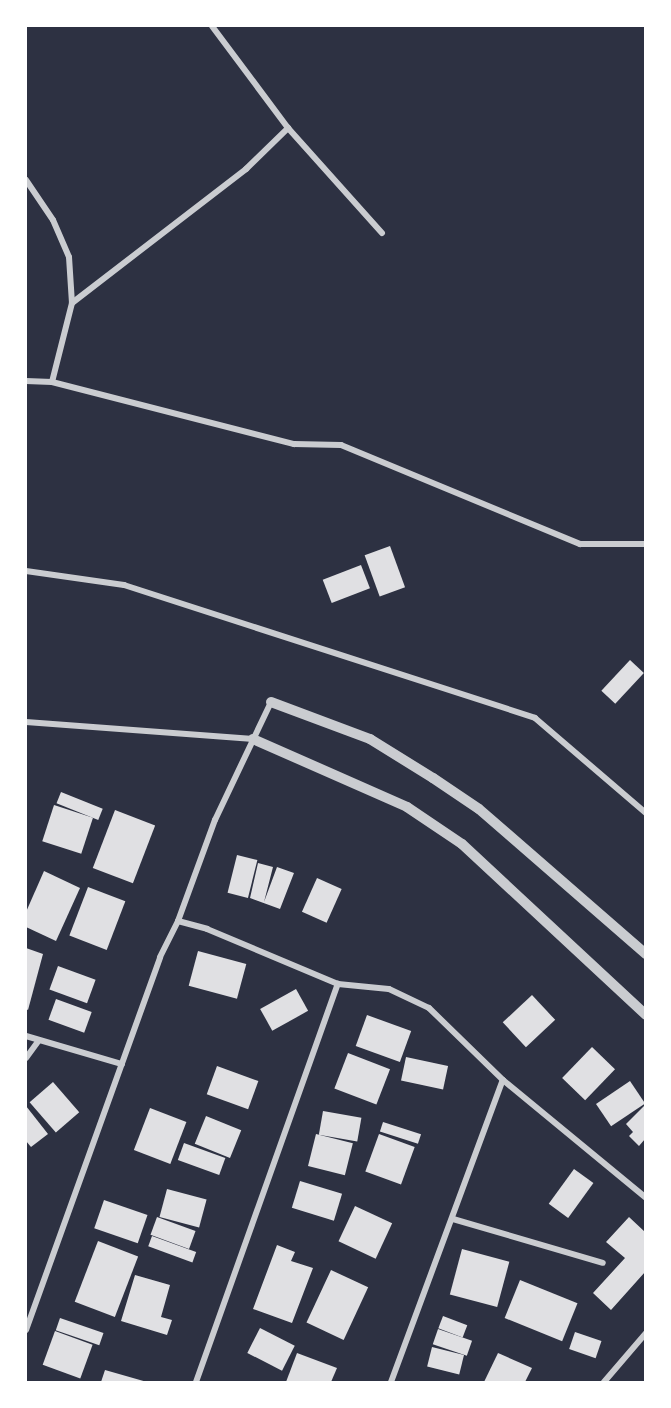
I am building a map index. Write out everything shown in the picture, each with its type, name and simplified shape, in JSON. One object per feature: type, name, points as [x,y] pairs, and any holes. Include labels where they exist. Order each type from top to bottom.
[{"type":"street","points":[[212,26],[288,128],[382,233]]},
{"type":"street","points":[[72,303],[246,169],[288,128]]},
{"type":"street","points":[[26,180],[53,220],[69,257],[72,303],[52,382]]},
{"type":"street","points":[[26,381],[52,382],[294,444],[341,445],[580,544],[645,544]]},
{"type":"street","points":[[26,571],[124,585],[536,718],[645,813]]},
{"type":"street","points":[[26,1330],[160,957],[178,921],[215,820],[271,702],[370,740],[479,809],[645,954]]},
{"type":"street","points":[[26,722],[253,739],[397,802],[462,844],[645,1015]]},
{"type":"street","points":[[178,921],[207,929],[338,984],[389,989],[429,1008],[503,1080],[645,1198]]},
{"type":"street","points":[[196,1383],[338,984]]},
{"type":"street","points":[[26,1036],[122,1064]]},
{"type":"street","points":[[26,1058],[39,1040]]},
{"type":"street","points":[[391,1383],[503,1080]]},
{"type":"street","points":[[453,1219],[603,1263]]},
{"type":"street","points":[[604,1383],[645,1333]]},
{"type":"building","points":[[390,546],[405,587],[380,597],[365,555]]},
{"type":"building","points":[[361,565],[370,588],[332,603],[323,580]]},
{"type":"building","points":[[630,660],[644,673],[615,704],[601,691]]},
{"type":"building","points":[[61,792],[103,809],[98,820],[57,803]]},
{"type":"building","points":[[54,805],[93,818],[81,854],[42,841]]},
{"type":"building","points":[[115,810],[155,825],[133,883],[93,868]]},
{"type":"building","points":[[237,855],[257,860],[248,898],[228,893]]},
{"type":"building","points":[[258,863],[273,867],[264,902],[277,867],[294,873],[280,909],[250,898]]},
{"type":"building","points":[[44,871],[80,888],[56,941],[26,927],[26,912]]},
{"type":"building","points":[[317,878],[342,889],[327,923],[302,912]]},
{"type":"building","points":[[88,887],[125,901],[107,950],[69,936]]},
{"type":"building","points":[[26,948],[43,954],[28,1010],[26,1009]]},
{"type":"building","points":[[198,951],[246,964],[237,999],[189,986]]},
{"type":"building","points":[[58,966],[96,980],[87,1003],[49,989]]},
{"type":"building","points":[[296,989],[308,1011],[272,1031],[260,1009]]},
{"type":"building","points":[[532,995],[555,1020],[526,1047],[503,1022]]},
{"type":"building","points":[[56,999],[92,1012],[84,1033],[48,1020]]},
{"type":"building","points":[[367,1015],[411,1031],[400,1062],[356,1046]]},
{"type":"building","points":[[592,1047],[615,1069],[585,1100],[562,1078]]},
{"type":"building","points":[[348,1053],[390,1069],[376,1105],[334,1088]]},
{"type":"building","points":[[406,1057],[448,1066],[443,1089],[401,1080]]},
{"type":"building","points":[[217,1066],[258,1081],[248,1109],[207,1094]]},
{"type":"building","points":[[630,1081],[645,1103],[611,1126],[596,1104]]},
{"type":"building","points":[[53,1082],[79,1112],[56,1133],[30,1102]]},
{"type":"building","points":[[645,1105],[645,1139],[639,1146],[629,1136],[633,1132],[626,1124]]},
{"type":"building","points":[[26,1106],[48,1134],[31,1147],[26,1141]]},
{"type":"building","points":[[150,1108],[186,1122],[170,1164],[134,1150]]},
{"type":"building","points":[[323,1111],[361,1118],[357,1141],[319,1135]]},
{"type":"building","points":[[206,1116],[241,1130],[230,1158],[195,1144]]},
{"type":"building","points":[[383,1122],[421,1134],[418,1144],[380,1132]]},
{"type":"building","points":[[316,1134],[353,1143],[345,1175],[308,1166]]},
{"type":"building","points":[[379,1134],[415,1147],[401,1185],[365,1172]]},
{"type":"building","points":[[184,1143],[225,1158],[219,1175],[178,1160]]},
{"type":"building","points":[[574,1169],[593,1183],[568,1218],[549,1204]]},
{"type":"building","points":[[300,1181],[342,1194],[334,1221],[292,1208]]},
{"type":"building","points":[[167,1189],[207,1200],[199,1228],[159,1217]]},
{"type":"building","points":[[104,1200],[147,1215],[138,1243],[94,1228]]},
{"type":"building","points":[[355,1206],[392,1223],[376,1259],[339,1241]]},
{"type":"building","points":[[157,1217],[196,1231],[189,1249],[151,1235]]},
{"type":"building","points":[[629,1217],[645,1232],[645,1272],[611,1310],[593,1293],[625,1258],[606,1242]]},
{"type":"building","points":[[152,1236],[196,1252],[192,1262],[148,1246]]},
{"type":"building","points":[[98,1241],[138,1256],[115,1317],[75,1302]]},
{"type":"building","points":[[277,1245],[295,1252],[291,1261],[313,1268],[292,1323],[253,1309]]},
{"type":"building","points":[[462,1249],[509,1262],[497,1307],[450,1294]]},
{"type":"building","points":[[331,1270],[368,1287],[344,1340],[306,1323]]},
{"type":"building","points":[[135,1275],[170,1285],[161,1317],[172,1320],[167,1335],[121,1321]]},
{"type":"building","points":[[520,1280],[577,1303],[562,1341],[505,1318]]},
{"type":"building","points":[[443,1316],[467,1325],[463,1337],[438,1328]]},
{"type":"building","points":[[60,1318],[103,1333],[99,1345],[56,1330]]},
{"type":"building","points":[[260,1328],[295,1346],[282,1371],[247,1353]]},
{"type":"building","points":[[438,1329],[472,1341],[467,1356],[433,1344]]},
{"type":"building","points":[[55,1331],[93,1345],[80,1379],[43,1365]]},
{"type":"building","points":[[575,1332],[601,1341],[596,1358],[569,1349]]},
{"type":"building","points":[[432,1347],[464,1355],[459,1374],[427,1366]]},
{"type":"building","points":[[297,1353],[337,1368],[331,1382],[286,1382]]},
{"type":"building","points":[[498,1353],[532,1368],[525,1382],[484,1382]]},
{"type":"building","points":[[105,1370],[147,1382],[101,1382]]}]
